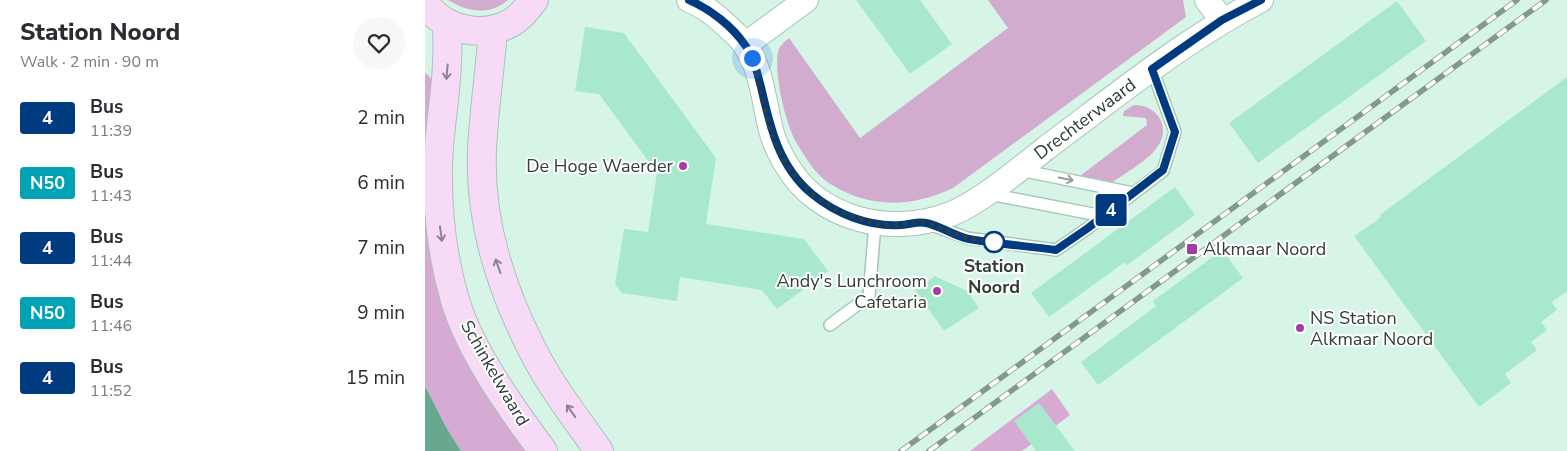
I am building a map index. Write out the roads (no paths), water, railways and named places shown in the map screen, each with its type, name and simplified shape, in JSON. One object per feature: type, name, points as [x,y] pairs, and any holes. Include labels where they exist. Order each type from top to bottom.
[{"type":"street","points":[[425,4],[447,24],[479,32],[493,30],[517,19],[534,0]]},
{"type":"street","name":"Drechterwaard","points":[[689,0],[719,19],[745,45],[757,72],[771,132],[788,167],[812,194],[831,207],[853,218],[875,224],[899,225],[925,222],[950,215],[1018,170],[1152,69],[1222,20],[1261,0]]},
{"type":"street","points":[[745,45],[806,0]]},
{"type":"street","points":[[1207,0],[1222,20]]},
{"type":"street","name":"Schinkelwaard","points":[[447,24],[447,63],[438,163],[438,197],[441,236],[453,291],[458,308],[477,349],[514,411],[543,451]]},
{"type":"street","points":[[493,30],[482,152],[483,192],[488,230],[496,263],[531,347],[554,387],[599,451]]},
{"type":"lane","name":"Drechterwaard","points":[[925,222],[967,238],[1056,250],[1163,170],[1175,132],[1152,69]]},
{"type":"lane","name":"Drechterwaard","points":[[1018,170],[1133,193]]},
{"type":"lane","points":[[985,193],[1103,216]]},
{"type":"lane","points":[[830,325],[869,296],[875,224]]},
{"type":"railway","points":[[901,451],[1517,0]]},
{"type":"railway","points":[[929,451],[1546,0]]},
{"type":"place","name":"De Hoge Waerder","points":[[683,166]]},
{"type":"place","name":"Station Noord","points":[[994,242]]},
{"type":"place","name":"Alkmaar Noord","points":[[1192,249]]},
{"type":"place","name":"Andy's Lunchroom Cafetaria","points":[[937,291]]},
{"type":"place","name":"NS Station Alkmaar Noord","points":[[1300,328]]}]
